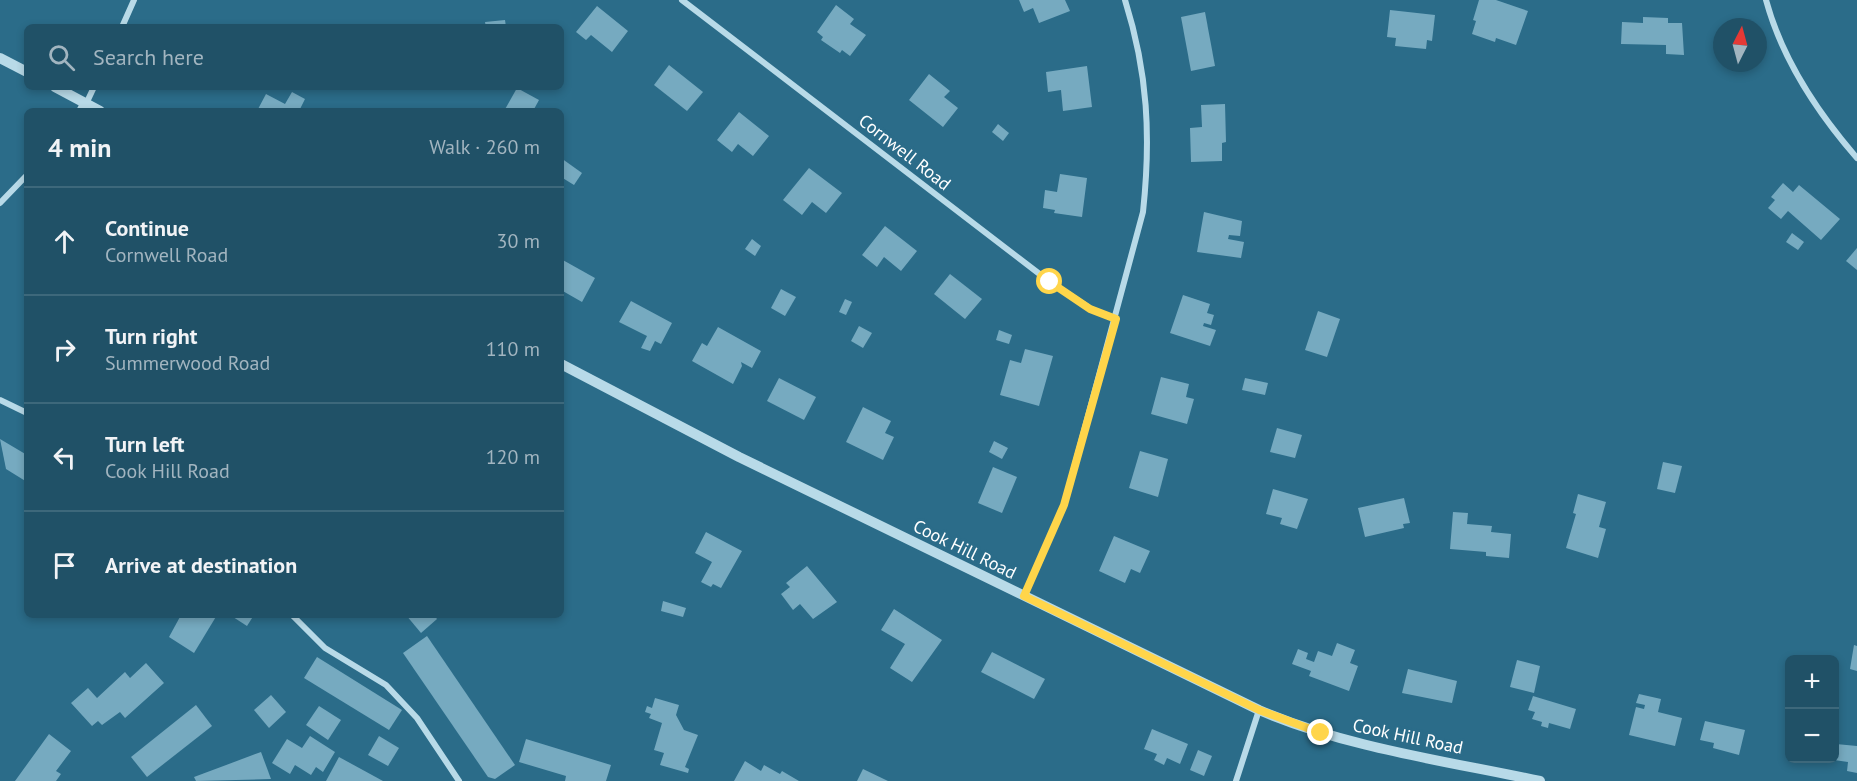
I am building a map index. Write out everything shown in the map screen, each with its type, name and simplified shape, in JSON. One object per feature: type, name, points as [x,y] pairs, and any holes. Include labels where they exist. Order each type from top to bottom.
[{"type":"street","points":[[123,24],[134,0]]},
{"type":"street","name":"Cornwell Road","points":[[682,0],[1050,282],[1090,309],[1116,319]]},
{"type":"street","points":[[1024,596],[1064,505],[1143,212],[1148,162],[1144,75],[1125,0]]},
{"type":"street","points":[[1766,0],[1785,52],[1818,110],[1857,158]]},
{"type":"street","points":[[0,58],[24,70]]},
{"type":"street","points":[[59,90],[83,106],[92,90]]},
{"type":"street","points":[[0,202],[24,178]]},
{"type":"street","name":"Cook Hill Road","points":[[564,366],[739,457],[1259,710],[1294,724],[1364,744],[1540,781]]},
{"type":"street","points":[[0,400],[24,411]]},
{"type":"street","points":[[295,618],[325,648],[386,685],[417,718],[459,781]]},
{"type":"street","points":[[1236,781],[1259,710]]},
{"type":"building","points":[[1019,0],[1065,0],[1070,11],[1039,23],[1033,8],[1024,12]]},
{"type":"building","points":[[1479,0],[1496,0],[1528,11],[1516,45],[1496,38],[1495,42],[1472,34],[1476,21],[1473,20]]},
{"type":"building","points":[[836,5],[854,19],[850,24],[866,35],[850,56],[842,50],[840,53],[821,40],[823,37],[817,32]]},
{"type":"building","points":[[597,6],[628,31],[612,52],[591,35],[586,40],[576,32]]},
{"type":"building","points":[[1390,10],[1435,15],[1432,41],[1427,40],[1426,49],[1395,46],[1396,38],[1387,37]]},
{"type":"building","points":[[1205,12],[1215,66],[1191,71],[1181,17]]},
{"type":"building","points":[[1643,17],[1668,18],[1668,23],[1682,23],[1684,55],[1666,54],[1666,45],[1621,44],[1622,22],[1643,23]]},
{"type":"building","points":[[505,20],[506,24],[485,24],[485,22]]},
{"type":"building","points":[[669,65],[703,92],[687,111],[654,85]]},
{"type":"building","points":[[1087,66],[1092,107],[1063,111],[1061,90],[1048,92],[1046,72]]},
{"type":"building","points":[[929,74],[950,91],[944,97],[958,108],[943,127],[909,100]]},
{"type":"building","points":[[516,90],[521,90],[539,100],[535,108],[506,108]]},
{"type":"building","points":[[292,92],[305,99],[300,108],[259,108],[266,94],[285,104]]},
{"type":"building","points":[[1225,104],[1226,142],[1222,143],[1222,161],[1191,162],[1190,128],[1202,127],[1201,105]]},
{"type":"building","points":[[739,112],[769,136],[753,156],[738,144],[732,152],[717,140]]},
{"type":"building","points":[[998,124],[1009,133],[1003,141],[992,132]]},
{"type":"building","points":[[564,160],[582,173],[574,185],[564,179]]},
{"type":"building","points":[[809,168],[842,193],[826,213],[812,202],[802,215],[783,200]]},
{"type":"building","points":[[1060,174],[1087,178],[1082,217],[1054,213],[1055,210],[1043,208],[1045,190],[1057,192]]},
{"type":"building","points":[[1783,183],[1793,192],[1799,185],[1840,219],[1821,240],[1788,211],[1781,219],[1768,208],[1775,200],[1771,197]]},
{"type":"building","points":[[1204,212],[1242,221],[1240,236],[1229,235],[1228,239],[1244,242],[1241,258],[1197,252]]},
{"type":"building","points":[[885,226],[917,251],[901,271],[884,257],[877,267],[862,255]]},
{"type":"building","points":[[1792,233],[1804,242],[1798,250],[1786,242]]},
{"type":"building","points":[[752,239],[761,246],[755,256],[745,249]]},
{"type":"building","points":[[1857,248],[1857,270],[1846,261]]},
{"type":"building","points":[[564,261],[595,278],[582,302],[564,292]]},
{"type":"building","points":[[950,274],[982,299],[965,319],[934,294]]},
{"type":"building","points":[[781,289],[796,297],[785,316],[771,308]]},
{"type":"building","points":[[1183,295],[1210,304],[1207,313],[1214,315],[1211,325],[1204,323],[1203,326],[1216,330],[1210,346],[1170,333]]},
{"type":"building","points":[[845,299],[852,302],[846,315],[839,312]]},
{"type":"building","points":[[631,301],[672,323],[661,344],[655,341],[650,351],[641,348],[647,336],[619,322]]},
{"type":"building","points":[[1318,311],[1340,319],[1327,357],[1305,350]]},
{"type":"building","points":[[859,326],[872,333],[863,348],[851,341]]},
{"type":"building","points":[[718,327],[761,351],[752,368],[741,362],[742,366],[733,384],[692,361],[702,343],[707,346]]},
{"type":"building","points":[[999,330],[1012,335],[1009,344],[996,340]]},
{"type":"building","points":[[1025,349],[1053,356],[1039,406],[1000,395],[1010,360],[1021,363]]},
{"type":"building","points":[[1161,377],[1189,384],[1186,397],[1194,399],[1187,424],[1151,414]]},
{"type":"building","points":[[779,378],[816,397],[804,420],[767,401]]},
{"type":"building","points":[[1245,378],[1268,383],[1265,395],[1242,390]]},
{"type":"building","points":[[863,407],[891,421],[885,433],[894,437],[883,460],[846,442]]},
{"type":"building","points":[[1277,428],[1302,435],[1295,458],[1270,452]]},
{"type":"building","points":[[0,439],[24,453],[24,480],[6,469]]},
{"type":"building","points":[[994,441],[1008,448],[1002,459],[989,452]]},
{"type":"building","points":[[1140,451],[1168,459],[1158,497],[1129,488]]},
{"type":"building","points":[[1663,462],[1682,466],[1675,493],[1657,489]]},
{"type":"building","points":[[993,467],[1017,477],[1002,513],[978,503]]},
{"type":"building","points":[[1273,489],[1308,499],[1297,529],[1280,524],[1282,518],[1266,514]]},
{"type":"building","points":[[1578,494],[1606,502],[1599,527],[1606,529],[1598,558],[1566,548],[1576,514],[1573,513]]},
{"type":"building","points":[[1404,498],[1410,523],[1403,524],[1404,528],[1365,537],[1358,508]]},
{"type":"building","points":[[1453,512],[1468,513],[1467,524],[1492,526],[1491,532],[1511,534],[1509,558],[1486,556],[1486,552],[1450,549]]},
{"type":"building","points":[[706,532],[742,551],[721,588],[713,584],[711,587],[701,582],[712,562],[695,553]]},
{"type":"building","points":[[1114,536],[1150,551],[1140,573],[1131,569],[1125,583],[1099,571]]},
{"type":"building","points":[[807,566],[837,602],[813,619],[800,604],[793,610],[781,594],[790,587],[786,583]]},
{"type":"building","points":[[663,601],[686,608],[683,617],[661,611]]},
{"type":"building","points":[[894,609],[942,640],[912,682],[890,668],[905,644],[881,630]]},
{"type":"building","points":[[179,618],[215,618],[194,653],[169,637]]},
{"type":"building","points":[[235,618],[252,618],[247,626]]},
{"type":"building","points":[[408,618],[436,618],[437,619],[421,633]]},
{"type":"building","points":[[427,636],[515,765],[495,779],[488,777],[403,653]]},
{"type":"building","points":[[1337,643],[1355,650],[1350,663],[1358,666],[1349,691],[1309,676],[1311,671],[1292,664],[1298,649],[1308,653],[1306,659],[1314,662],[1318,651],[1332,656]]},
{"type":"building","points":[[1854,645],[1857,646],[1857,671],[1850,669]]},
{"type":"building","points":[[992,652],[1045,679],[1034,699],[981,672]]},
{"type":"building","points":[[317,657],[402,710],[389,730],[304,678]]},
{"type":"building","points":[[1517,660],[1540,666],[1534,693],[1510,687]]},
{"type":"building","points":[[146,663],[164,683],[125,718],[120,712],[102,725],[98,721],[92,726],[71,703],[88,688],[97,698],[125,672],[130,678]]},
{"type":"building","points":[[1408,669],[1457,681],[1452,703],[1402,693]]},
{"type":"building","points":[[1639,694],[1661,699],[1658,712],[1682,718],[1675,746],[1629,735],[1636,707],[1644,709],[1645,705],[1636,703]]},
{"type":"building","points":[[271,695],[286,712],[269,728],[254,710]]},
{"type":"building","points":[[1533,696],[1576,709],[1570,729],[1549,723],[1548,728],[1541,726],[1542,722],[1532,719],[1535,712],[1528,710]]},
{"type":"building","points":[[655,698],[679,705],[676,715],[684,730],[698,735],[685,767],[689,769],[688,773],[660,765],[664,753],[654,750],[662,723],[649,718],[651,714],[645,712],[647,706],[652,708]]},
{"type":"building","points":[[196,705],[212,726],[147,777],[131,757]]},
{"type":"building","points":[[319,706],[341,720],[328,740],[306,725]]},
{"type":"building","points":[[1705,721],[1745,730],[1739,755],[1713,748],[1714,743],[1700,740]]},
{"type":"building","points":[[1152,729],[1188,744],[1180,764],[1167,758],[1164,765],[1154,760],[1157,754],[1144,749]]},
{"type":"building","points":[[49,734],[71,751],[56,771],[61,774],[56,781],[15,781]]},
{"type":"building","points":[[310,736],[335,752],[323,772],[316,767],[311,775],[295,765],[290,774],[272,763],[287,739],[302,748]]},
{"type":"building","points":[[379,736],[399,748],[388,766],[368,755]]},
{"type":"building","points":[[526,739],[611,765],[606,781],[565,781],[566,776],[519,762]]},
{"type":"building","points":[[1839,744],[1857,746],[1857,773],[1847,771],[1848,762],[1839,761]]},
{"type":"building","points":[[1198,750],[1212,756],[1204,776],[1190,770]]},
{"type":"building","points":[[261,752],[271,779],[196,781],[194,777]]},
{"type":"building","points":[[339,757],[383,781],[326,781]]},
{"type":"building","points":[[745,761],[761,771],[764,765],[780,774],[782,771],[799,781],[734,781]]},
{"type":"building","points":[[863,769],[888,781],[857,781]]},
{"type":"route","points":[[1050,282],[1090,309],[1116,319],[1064,505],[1024,596],[1259,710],[1286,722],[1321,733]]}]
